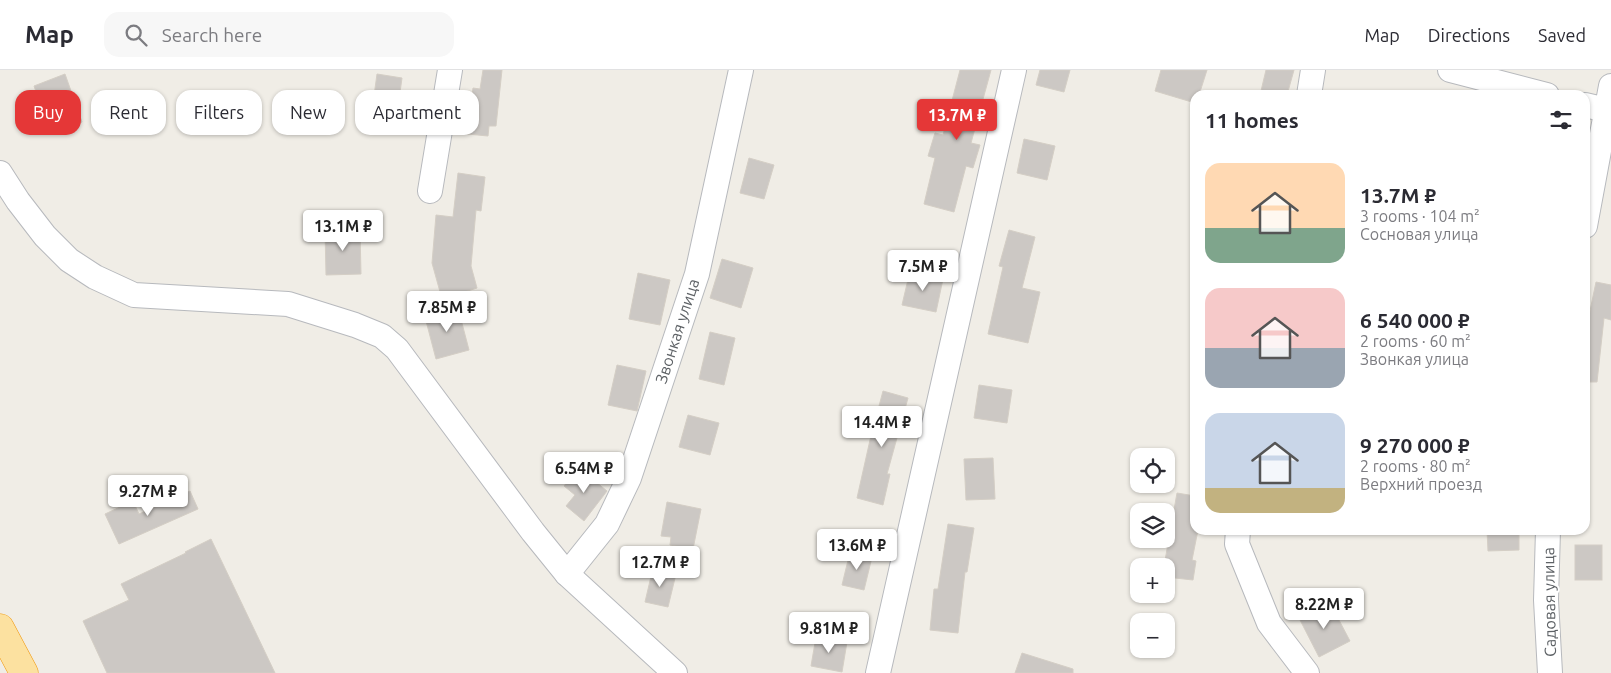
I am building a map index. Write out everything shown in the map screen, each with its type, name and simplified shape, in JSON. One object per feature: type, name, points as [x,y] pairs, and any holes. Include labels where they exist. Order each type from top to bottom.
[{"type":"highway","points":[[0,628],[24,673]]},
{"type":"street","points":[[430,191],[450,70]]},
{"type":"street","name":"Звонкая улица","points":[[567,574],[607,524],[629,478],[697,274],[742,70]]},
{"type":"street","points":[[878,673],[1014,70]]},
{"type":"street","points":[[1309,90],[1313,70]]},
{"type":"street","points":[[1450,70],[1528,90]]},
{"type":"street","points":[[1590,189],[1601,109],[1611,86]]},
{"type":"street","points":[[0,173],[18,201],[45,236],[69,260],[95,277],[134,295],[288,304],[355,325],[382,336],[397,350],[533,532],[567,574],[675,673]]},
{"type":"street","points":[[1238,535],[1237,544],[1269,623],[1307,673]]},
{"type":"street","name":"Садовая улица","points":[[1548,535],[1546,600],[1550,673]]},
{"type":"building","points":[[483,70],[502,70],[496,126],[489,126],[488,136],[478,135],[479,90],[473,90],[473,88],[480,89]]},
{"type":"building","points":[[960,70],[991,70],[971,143],[980,145],[973,168],[966,166],[954,212],[924,204],[935,158],[928,156],[935,133],[943,135]]},
{"type":"building","points":[[1040,70],[1070,70],[1064,92],[1036,85]]},
{"type":"building","points":[[1161,70],[1207,70],[1201,90],[1190,90],[1190,102],[1155,91]]},
{"type":"building","points":[[1266,70],[1294,70],[1288,90],[1261,90]]},
{"type":"building","points":[[65,74],[71,90],[35,90],[34,86]]},
{"type":"building","points":[[377,74],[402,78],[400,90],[375,90]]},
{"type":"building","points":[[1024,139],[1055,146],[1047,180],[1017,173]]},
{"type":"building","points":[[749,158],[774,165],[764,199],[740,193]]},
{"type":"building","points":[[458,173],[485,177],[481,211],[476,210],[471,266],[477,288],[442,299],[432,263],[436,215],[453,217]]},
{"type":"building","points":[[325,230],[360,230],[361,274],[326,275]]},
{"type":"building","points":[[1009,230],[1035,237],[1022,288],[1040,292],[1028,343],[988,334],[1003,267],[999,266]]},
{"type":"building","points":[[722,259],[753,268],[741,308],[710,298]]},
{"type":"building","points":[[910,271],[943,279],[936,312],[902,305]]},
{"type":"building","points":[[638,273],[670,280],[660,325],[629,319]]},
{"type":"building","points":[[1596,282],[1611,285],[1611,320],[1604,318],[1597,382],[1590,382],[1590,311]]},
{"type":"building","points":[[458,308],[469,350],[436,359],[425,317]]},
{"type":"building","points":[[710,332],[735,338],[724,385],[699,379]]},
{"type":"building","points":[[617,365],[646,371],[637,411],[608,405]]},
{"type":"building","points":[[979,385],[1012,390],[1007,423],[974,418]]},
{"type":"building","points":[[883,391],[908,398],[887,474],[890,474],[883,505],[857,498]]},
{"type":"building","points":[[688,415],[719,423],[710,455],[679,447]]},
{"type":"building","points":[[993,458],[995,499],[966,500],[964,459]]},
{"type":"building","points":[[579,468],[607,491],[584,521],[566,506],[575,495],[564,486]]},
{"type":"building","points":[[190,491],[198,509],[119,544],[105,514],[133,501],[139,514]]},
{"type":"building","points":[[1177,493],[1190,495],[1190,535],[1197,535],[1192,560],[1196,561],[1193,580],[1175,578],[1175,558],[1165,558],[1167,548],[1175,548],[1175,504]]},
{"type":"building","points":[[667,502],[701,509],[693,549],[670,545],[671,537],[661,536]]},
{"type":"building","points":[[948,524],[974,528],[967,572],[965,572],[958,633],[930,630],[934,589],[938,589]]},
{"type":"building","points":[[1487,535],[1519,535],[1519,550],[1488,551]]},
{"type":"building","points":[[211,539],[275,673],[107,673],[83,621],[129,600],[121,584]]},
{"type":"building","points":[[1575,545],[1602,545],[1602,580],[1575,580]]},
{"type":"building","points":[[850,552],[872,557],[864,590],[842,585]]},
{"type":"building","points":[[653,568],[676,574],[668,607],[645,602]]},
{"type":"building","points":[[1330,603],[1350,641],[1319,657],[1299,618]]},
{"type":"building","points":[[816,637],[847,642],[842,672],[811,666]]},
{"type":"building","points":[[1022,653],[1073,669],[1073,673],[1015,673]]}]
